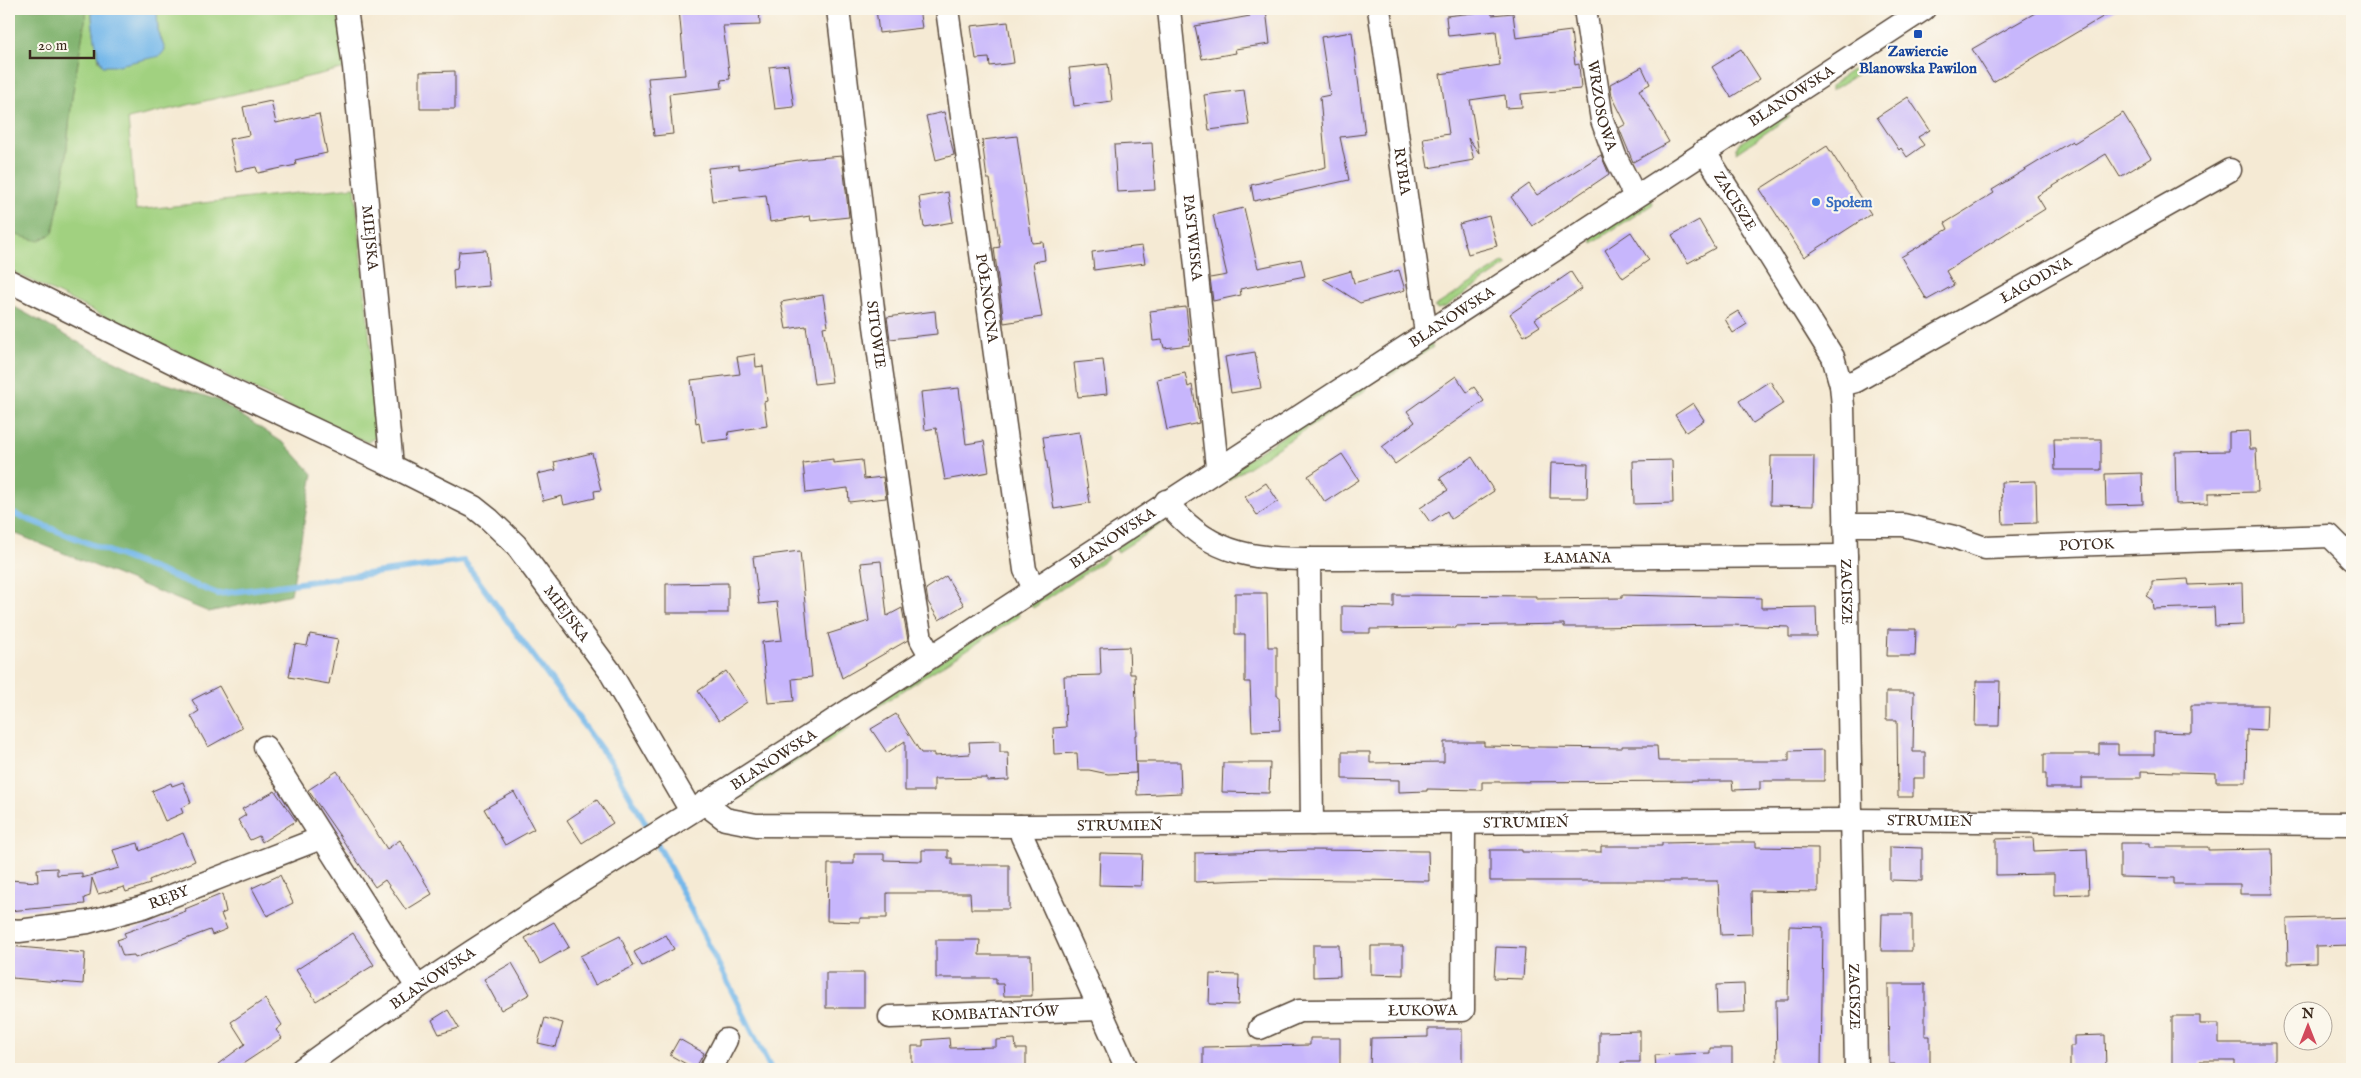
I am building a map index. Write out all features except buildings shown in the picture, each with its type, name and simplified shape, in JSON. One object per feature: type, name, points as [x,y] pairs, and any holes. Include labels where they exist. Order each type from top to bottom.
[{"type":"street","name":"MIEJSKA","points":[[346,9],[354,67],[392,466]]},
{"type":"street","name":"SITOWIE","points":[[838,9],[875,326],[911,581],[921,639],[930,656]]},
{"type":"street","name":"PÓŁNOCNA","points":[[946,9],[1025,570],[1034,588]]},
{"type":"street","name":"PASTWISKA","points":[[1169,9],[1218,467]]},
{"type":"street","name":"RYBIA","points":[[1378,9],[1426,333]]},
{"type":"street","name":"WRZOSOWA","points":[[1586,9],[1602,120],[1615,156],[1635,196]]},
{"type":"street","name":"BLANOWSKA","points":[[302,1069],[417,987],[662,830],[1924,9]]},
{"type":"street","name":"ZACISZE","points":[[1704,151],[1833,357],[1841,386],[1856,1069]]},
{"type":"street","name":"ŁAGODNA","points":[[1841,386],[1856,381],[2230,170]]},
{"type":"street","name":"MIEJSKA","points":[[9,281],[182,367],[392,466],[474,507],[504,532],[609,670],[697,807]]},
{"type":"street","name":"ŁAMANA","points":[[1166,501],[1177,515],[1194,530],[1226,550],[1254,556],[1309,559],[1846,556]]},
{"type":"street","name":"POTOK","points":[[1845,524],[1904,525],[1954,537],[1985,548],[2330,536],[2352,533]]},
{"type":"street","points":[[2330,536],[2352,558]]},
{"type":"street","points":[[1309,559],[1312,824]]},
{"type":"street","points":[[265,746],[417,987]]},
{"type":"street","name":"STRUMIEŃ","points":[[697,807],[725,819],[756,825],[1020,826],[1852,820],[2352,824]]},
{"type":"street","name":"ŁUKOWA","points":[[1260,1028],[1299,1011],[1463,1010],[1464,823]]},
{"type":"street","points":[[1020,826],[1022,836],[1127,1069]]},
{"type":"street","name":"RĘBY","points":[[9,930],[19,931],[88,922],[116,915],[322,838]]},
{"type":"street","name":"KOMBATANTÓW","points":[[890,1017],[1100,1009]]},
{"type":"street","points":[[710,1069],[726,1040]]},
{"type":"green space","points":[[9,9],[87,9],[72,97],[64,176],[53,233],[39,241],[16,235],[9,230]]},
{"type":"green space","points":[[87,9],[92,9],[93,28],[99,61],[165,50],[158,30],[157,12],[172,9],[180,12],[184,9],[337,9],[346,68],[128,119],[136,210],[355,187],[379,436],[367,442],[333,427],[9,270],[9,230],[16,235],[53,233],[64,176],[72,97]]},
{"type":"green space","points":[[1867,64],[1870,66],[1831,91],[1831,87],[1843,76]]},
{"type":"green space","points":[[1786,115],[1789,117],[1736,153],[1738,144]]},
{"type":"green space","points":[[1650,200],[1653,204],[1592,243],[1591,237]]},
{"type":"green space","points":[[1504,262],[1507,265],[1445,307],[1438,309],[1434,307]]},
{"type":"green space","points":[[9,304],[94,351],[155,380],[218,400],[285,444],[313,474],[291,594],[209,612],[9,531]]},
{"type":"green space","points":[[1430,343],[1433,347],[1389,376],[1387,371]]},
{"type":"green space","points":[[1364,384],[1367,389],[1227,481],[1223,475]]},
{"type":"green space","points":[[1165,518],[1168,520],[1118,552],[1116,551],[1116,548],[1159,519]]},
{"type":"green space","points":[[1107,555],[1108,558],[1033,608],[1030,605]]},
{"type":"green space","points":[[1016,611],[1020,616],[860,718],[866,710]]},
{"type":"green space","points":[[841,727],[850,727],[738,799],[742,791]]},
{"type":"water","points":[[92,9],[172,9],[157,12],[158,30],[165,50],[160,56],[114,66],[103,66],[95,39]]},
{"type":"water","points":[[172,9],[184,9],[181,12]]},
{"type":"waterway","points":[[9,512],[218,594],[464,561],[612,764],[664,856],[771,1069]]},
{"type":"place","name":"Zawiercie Blanowska Pawilon","points":[[1918,34]]},
{"type":"place","name":"Społem","points":[[1816,202]]}]
